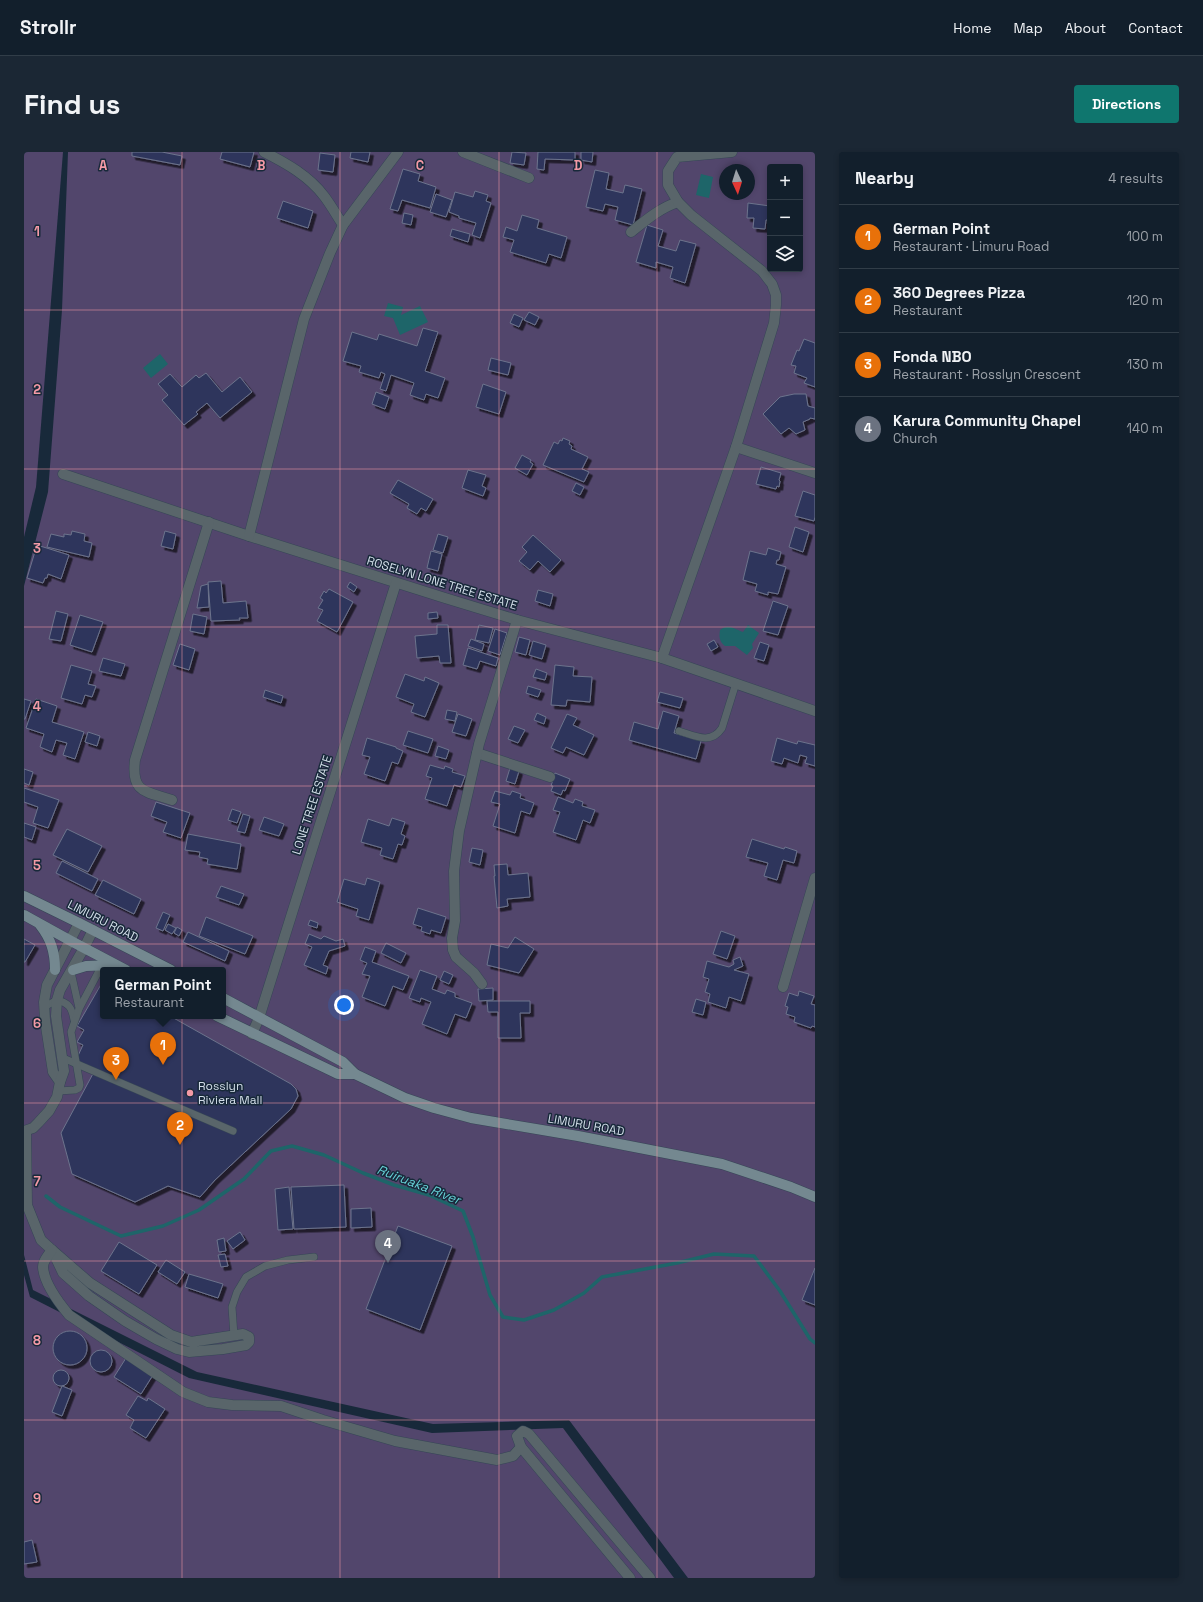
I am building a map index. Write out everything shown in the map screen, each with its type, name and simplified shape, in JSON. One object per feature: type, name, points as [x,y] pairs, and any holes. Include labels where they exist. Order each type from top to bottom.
[{"type":"main road","name":"LIMURU ROAD","points":[[24,896],[165,967]]},
{"type":"main road","points":[[24,915],[120,967]]},
{"type":"main road","points":[[39,923],[47,934],[53,949],[55,970]]},
{"type":"main road","points":[[72,971],[86,966],[116,965]]},
{"type":"main road","name":"LIMURU ROAD","points":[[226,1000],[343,1062],[355,1074],[405,1098],[434,1108],[471,1118],[578,1136],[722,1164],[791,1187],[815,1197]]},
{"type":"main road","name":"LIMURU ROAD","points":[[223,1019],[338,1074],[355,1074]]},
{"type":"street","points":[[264,152],[289,165],[310,182],[324,195],[343,225]]},
{"type":"street","points":[[249,536],[304,319],[330,253],[343,225],[398,152]]},
{"type":"street","points":[[463,152],[529,178]]},
{"type":"street","points":[[662,658],[736,447],[774,323],[776,295],[772,284],[762,271],[691,215],[678,202],[668,185],[668,171],[677,157],[732,152]]},
{"type":"street","points":[[632,232],[654,214],[669,205],[678,202]]},
{"type":"street","points":[[736,447],[815,473]]},
{"type":"street","name":"ROSELYN LONE TREE ESTATE","points":[[64,474],[396,583],[518,620],[662,658],[815,711]]},
{"type":"street","points":[[172,800],[141,789],[137,784],[133,773],[135,760],[209,522]]},
{"type":"street","name":"LONE TREE ESTATE","points":[[252,1034],[259,1018],[396,583]]},
{"type":"street","points":[[482,984],[474,972],[456,958],[453,950],[452,938],[455,921],[454,871],[459,831],[477,753],[518,620]]},
{"type":"street","points":[[477,753],[550,777]]},
{"type":"street","points":[[783,987],[815,878]]},
{"type":"street","points":[[59,1086],[53,1072],[44,1007],[46,990],[80,923]]},
{"type":"street","points":[[52,1250],[63,1273],[89,1296],[156,1340],[189,1352],[200,1352],[246,1344],[250,1340],[248,1335],[191,1342],[171,1335],[90,1283],[52,1250],[41,1240],[27,1205],[25,1131],[38,1123],[49,1111],[57,1097],[64,1071],[56,1016],[57,1000],[60,990],[72,971],[93,930]]},
{"type":"street","points":[[52,1250],[45,1260],[43,1267],[49,1285],[58,1302],[69,1315],[183,1392],[208,1402],[232,1405],[281,1406],[322,1420],[395,1441],[497,1460],[512,1456],[521,1447]]},
{"type":"street","points":[[630,1578],[521,1447],[517,1436],[523,1431],[527,1432],[650,1578]]},
{"type":"lane","points":[[679,731],[703,738],[713,737],[718,734],[722,728],[736,683]]},
{"type":"lane","points":[[59,1086],[75,1090],[79,1088],[80,1085],[71,1032],[79,1009],[100,969]]},
{"type":"lane","points":[[72,971],[79,1009]]},
{"type":"lane","points":[[44,1007],[57,1000],[65,1002],[72,1010],[74,1020]]},
{"type":"lane","points":[[63,1058],[233,1131]]},
{"type":"lane","points":[[234,1336],[232,1307],[237,1292],[246,1277],[264,1266],[288,1260],[314,1257]]},
{"type":"shaded area","points":[[24,152],[63,152],[36,487],[24,537]]},
{"type":"shaded area","points":[[68,152],[815,152],[815,1578],[688,1578],[569,1420],[433,1424],[197,1372],[33,1290],[24,1255],[24,586],[48,492],[62,310]]},
{"type":"shaded area","points":[[701,174],[713,177],[709,198],[696,195]]},
{"type":"shaded area","points":[[388,303],[403,307],[401,315],[420,306],[428,322],[400,335],[393,318],[384,316]]},
{"type":"shaded area","points":[[160,354],[168,364],[151,378],[143,368]]},
{"type":"shaded area","points":[[748,625],[759,633],[752,644],[753,648],[747,655],[735,646],[725,646],[721,641],[720,630],[723,628],[734,628],[743,632]]},
{"type":"shaded area","points":[[24,1275],[30,1297],[189,1378],[432,1433],[563,1428],[674,1578],[24,1578]]},
{"type":"building","points":[[132,152],[162,152],[182,156],[180,165],[132,156]]},
{"type":"building","points":[[222,152],[254,152],[250,167],[220,159]]},
{"type":"building","points":[[351,152],[370,152],[368,162],[350,158]]},
{"type":"building","points":[[512,152],[526,153],[524,165],[510,163]]},
{"type":"building","points":[[538,152],[575,152],[575,160],[545,159],[544,170],[537,169]]},
{"type":"building","points":[[581,152],[593,152],[592,162],[581,160]]},
{"type":"building","points":[[320,153],[335,155],[333,172],[318,170]]},
{"type":"building","points":[[403,169],[420,174],[418,181],[436,187],[430,208],[402,200],[398,211],[390,209]]},
{"type":"building","points":[[595,170],[609,173],[606,189],[623,193],[625,185],[642,189],[633,225],[615,220],[618,207],[605,204],[603,211],[586,207]]},
{"type":"building","points":[[475,191],[488,195],[486,201],[491,203],[480,238],[472,235],[476,223],[459,218],[459,216],[449,212],[455,192],[473,197]]},
{"type":"building","points":[[436,194],[452,200],[446,217],[430,212]]},
{"type":"building","points":[[283,201],[313,211],[308,228],[277,218]]},
{"type":"building","points":[[748,203],[767,206],[767,220],[765,229],[753,228],[754,218],[747,218]]},
{"type":"building","points":[[404,213],[413,215],[411,225],[402,223]]},
{"type":"building","points":[[522,215],[539,220],[537,228],[567,237],[561,258],[549,254],[546,263],[510,252],[514,240],[503,237],[506,227],[517,231]]},
{"type":"building","points":[[647,225],[663,230],[658,246],[676,251],[680,240],[696,244],[685,283],[670,278],[673,267],[656,262],[656,268],[636,262]]},
{"type":"building","points":[[452,229],[470,234],[468,242],[450,236]]},
{"type":"building","points":[[529,312],[539,317],[535,325],[524,320]]},
{"type":"building","points":[[514,314],[523,318],[519,327],[510,323]]},
{"type":"building","points":[[423,328],[438,332],[425,371],[445,378],[438,398],[426,394],[424,400],[410,395],[414,383],[391,375],[386,391],[380,389],[385,374],[381,372],[379,378],[359,372],[361,366],[343,361],[352,332],[377,340],[379,334],[417,346]]},
{"type":"building","points":[[804,339],[815,343],[815,387],[804,383],[807,378],[794,373],[796,366],[791,365],[797,350],[799,351]]},
{"type":"building","points":[[491,358],[511,363],[508,375],[488,370]]},
{"type":"building","points":[[206,373],[222,392],[240,377],[252,392],[220,418],[207,403],[196,412],[198,414],[184,425],[162,400],[168,395],[158,384],[170,374],[182,387],[196,375],[199,378]]},
{"type":"building","points":[[483,384],[506,392],[499,414],[476,407]]},
{"type":"building","points":[[376,392],[389,397],[385,409],[372,404]]},
{"type":"building","points":[[794,394],[806,394],[808,406],[815,408],[815,419],[810,418],[803,422],[805,430],[796,434],[789,428],[781,434],[763,414],[780,397]]},
{"type":"building","points":[[563,438],[570,441],[569,444],[572,446],[571,449],[588,457],[582,469],[589,472],[584,482],[543,465],[554,442],[558,444]]},
{"type":"building","points":[[522,455],[531,460],[530,462],[533,464],[527,475],[515,468]]},
{"type":"building","points":[[761,467],[781,473],[779,487],[777,486],[776,489],[756,484]]},
{"type":"building","points":[[468,470],[486,475],[482,486],[486,488],[483,496],[462,488]]},
{"type":"building","points":[[398,480],[433,499],[426,511],[421,508],[417,514],[407,508],[409,504],[390,493]]},
{"type":"building","points":[[576,483],[584,487],[580,495],[572,491]]},
{"type":"building","points":[[803,491],[815,495],[814,521],[795,516]]},
{"type":"building","points":[[795,527],[809,532],[803,552],[789,547]]},
{"type":"building","points":[[72,531],[85,534],[84,541],[92,543],[89,557],[47,547],[51,534],[64,537],[64,534],[71,535]]},
{"type":"building","points":[[165,531],[176,534],[173,549],[161,546]]},
{"type":"building","points":[[438,534],[448,537],[443,553],[433,550]]},
{"type":"building","points":[[533,535],[561,560],[550,572],[538,561],[530,570],[519,561],[527,552],[522,547]]},
{"type":"building","points":[[37,545],[69,555],[61,579],[48,574],[43,583],[27,578]]},
{"type":"building","points":[[768,548],[781,552],[779,560],[777,560],[776,564],[786,567],[778,594],[768,592],[768,595],[755,591],[757,584],[743,580],[750,551],[766,555]]},
{"type":"building","points":[[431,551],[442,554],[438,571],[427,568]]},
{"type":"building","points":[[221,581],[223,603],[246,601],[248,618],[239,618],[240,620],[211,621],[208,582]]},
{"type":"building","points":[[350,582],[357,587],[354,592],[347,587]]},
{"type":"building","points":[[208,584],[209,607],[197,608],[201,586]]},
{"type":"building","points":[[329,589],[353,602],[337,632],[317,621],[323,610],[318,608],[323,600],[320,598],[324,591],[326,593]]},
{"type":"building","points":[[538,590],[553,594],[550,606],[535,601]]},
{"type":"building","points":[[773,601],[788,606],[778,635],[763,631]]},
{"type":"building","points":[[56,611],[68,614],[61,641],[49,639]]},
{"type":"building","points":[[437,612],[438,618],[428,619],[428,613]]},
{"type":"building","points":[[193,614],[207,617],[204,634],[190,631]]},
{"type":"building","points":[[80,615],[103,622],[92,652],[70,645]]},
{"type":"building","points":[[437,625],[448,625],[451,663],[440,663],[439,656],[417,658],[415,636],[437,634]]},
{"type":"building","points":[[479,625],[493,628],[489,643],[475,640]]},
{"type":"building","points":[[495,629],[507,633],[500,655],[488,651]]},
{"type":"building","points":[[519,637],[530,640],[526,655],[515,652]]},
{"type":"building","points":[[471,639],[484,644],[482,651],[468,646]]},
{"type":"building","points":[[714,640],[718,647],[711,651],[707,644]]},
{"type":"building","points":[[533,641],[546,645],[542,659],[529,655]]},
{"type":"building","points":[[760,642],[769,645],[764,661],[754,658]]},
{"type":"building","points":[[180,644],[195,649],[189,670],[173,665]]},
{"type":"building","points":[[468,648],[498,658],[496,666],[480,661],[477,669],[463,665]]},
{"type":"building","points":[[103,658],[125,664],[121,676],[99,671]]},
{"type":"building","points":[[71,665],[92,671],[88,684],[96,686],[92,697],[85,695],[82,704],[61,698]]},
{"type":"building","points":[[555,665],[574,667],[573,676],[592,677],[590,702],[567,700],[566,706],[551,705]]},
{"type":"building","points":[[536,669],[547,673],[545,680],[533,677]]},
{"type":"building","points":[[405,674],[424,681],[425,677],[439,683],[425,717],[411,712],[414,704],[396,697]]},
{"type":"building","points":[[528,686],[541,690],[538,697],[526,693]]},
{"type":"building","points":[[265,690],[283,696],[281,703],[263,697]]},
{"type":"building","points":[[660,692],[683,698],[680,708],[657,702]]},
{"type":"building","points":[[24,699],[31,701],[25,719],[24,719]]},
{"type":"building","points":[[36,699],[57,706],[52,722],[84,732],[75,759],[63,755],[67,743],[56,740],[52,752],[40,747],[44,734],[26,728]]},
{"type":"building","points":[[447,710],[457,712],[455,721],[445,719]]},
{"type":"building","points":[[663,711],[679,716],[674,733],[701,741],[696,759],[629,740],[634,722],[658,729]]},
{"type":"building","points":[[537,713],[546,717],[544,724],[534,720]]},
{"type":"building","points":[[458,714],[472,719],[466,736],[452,732]]},
{"type":"building","points":[[567,714],[577,718],[573,725],[594,735],[584,755],[566,747],[563,753],[551,748]]},
{"type":"building","points":[[514,726],[525,730],[518,743],[508,739]]},
{"type":"building","points":[[408,731],[433,739],[428,753],[403,745]]},
{"type":"building","points":[[88,732],[100,736],[97,746],[85,742]]},
{"type":"building","points":[[367,738],[396,747],[403,751],[398,764],[392,762],[385,781],[364,774],[370,757],[362,755]]},
{"type":"building","points":[[777,738],[797,744],[798,741],[815,745],[815,766],[805,763],[807,757],[800,755],[798,763],[784,758],[782,764],[771,761]]},
{"type":"building","points":[[438,746],[449,750],[446,759],[435,756]]},
{"type":"building","points":[[430,765],[444,769],[445,766],[453,769],[452,772],[465,776],[461,787],[454,785],[447,806],[425,799],[432,778],[426,776]]},
{"type":"building","points":[[510,768],[519,771],[515,784],[506,781]]},
{"type":"building","points":[[24,769],[33,772],[29,785],[24,783]]},
{"type":"building","points":[[555,773],[570,779],[565,791],[563,790],[561,795],[551,791]]},
{"type":"building","points":[[24,788],[59,800],[48,828],[33,823],[38,807],[24,802]]},
{"type":"building","points":[[495,791],[510,795],[512,791],[521,794],[520,798],[534,803],[530,814],[521,811],[515,833],[493,826],[500,804],[491,802]]},
{"type":"building","points":[[558,797],[573,803],[575,799],[583,802],[582,806],[595,810],[590,823],[583,820],[576,840],[553,832],[560,812],[553,810]]},
{"type":"building","points":[[156,802],[190,813],[181,838],[163,832],[167,822],[151,816]]},
{"type":"building","points":[[232,809],[241,812],[237,823],[228,820]]},
{"type":"building","points":[[243,814],[250,816],[245,833],[237,831]]},
{"type":"building","points":[[264,817],[284,824],[279,836],[259,830]]},
{"type":"building","points":[[392,818],[405,822],[401,834],[405,836],[402,845],[398,844],[393,859],[380,855],[382,848],[361,842],[368,819],[389,826]]},
{"type":"building","points":[[24,823],[36,827],[32,840],[24,837]]},
{"type":"building","points":[[67,829],[102,846],[88,872],[53,855]]},
{"type":"building","points":[[188,834],[241,844],[237,869],[207,864],[208,859],[199,857],[200,852],[185,850]]},
{"type":"building","points":[[752,839],[784,849],[785,847],[797,851],[794,863],[783,860],[777,880],[764,876],[768,863],[746,857]]},
{"type":"building","points":[[472,848],[483,850],[480,865],[469,862]]},
{"type":"building","points":[[62,861],[98,879],[92,891],[56,873]]},
{"type":"building","points":[[507,864],[508,875],[528,873],[530,897],[507,899],[508,906],[497,908],[494,865]]},
{"type":"building","points":[[367,878],[380,882],[369,920],[356,916],[358,909],[337,902],[344,879],[365,885]]},
{"type":"building","points":[[103,880],[141,899],[134,914],[95,895]]},
{"type":"building","points":[[221,886],[244,894],[239,905],[216,897]]},
{"type":"building","points":[[418,908],[446,917],[441,933],[431,930],[430,934],[421,931],[422,927],[413,924]]},
{"type":"building","points":[[163,912],[170,915],[163,931],[156,928]]},
{"type":"building","points":[[206,917],[253,936],[245,954],[199,936]]},
{"type":"building","points":[[310,920],[318,923],[317,928],[308,925]]},
{"type":"building","points":[[168,924],[176,928],[172,934],[165,930]]},
{"type":"building","points":[[177,927],[182,930],[179,936],[174,933]]},
{"type":"building","points":[[721,931],[735,936],[727,959],[713,954]]},
{"type":"building","points":[[188,932],[229,951],[225,961],[183,942]]},
{"type":"building","points":[[309,934],[321,939],[324,936],[336,941],[343,939],[345,946],[329,951],[323,965],[328,967],[326,974],[304,965],[312,947],[305,944]]},
{"type":"building","points":[[515,937],[534,949],[519,973],[487,965],[491,944],[508,948]]},
{"type":"building","points":[[24,939],[35,945],[25,962],[24,962]]},
{"type":"building","points":[[386,943],[406,953],[401,963],[381,953]]},
{"type":"building","points":[[365,947],[376,951],[372,962],[409,976],[403,990],[393,986],[385,1006],[362,997],[370,976],[362,974],[367,963],[360,960]]},
{"type":"building","points":[[740,957],[743,966],[734,970],[749,974],[741,1001],[729,997],[726,1008],[708,1002],[710,994],[705,992],[709,979],[703,977],[707,961],[729,967],[734,964],[733,960]]},
{"type":"building","points":[[420,970],[437,976],[432,989],[445,994],[447,990],[455,993],[455,997],[472,1003],[466,1018],[455,1014],[447,1034],[422,1024],[431,1002],[421,998],[420,1002],[409,998]]},
{"type":"building","points":[[444,971],[453,975],[449,984],[440,980]]},
{"type":"building","name":"Rosslyn Riviera Mall","points":[[100,986],[100,1019],[175,1019],[291,1084],[296,1089],[298,1096],[291,1109],[215,1180],[200,1197],[168,1186],[135,1202],[72,1174],[61,1133],[95,1070],[76,1060],[83,1045],[77,1042],[84,1030],[77,1026]]},
{"type":"building","points":[[493,988],[493,1000],[479,1001],[478,989]]},
{"type":"building","points":[[799,991],[814,996],[811,1004],[815,1005],[815,1027],[812,1026],[811,1028],[794,1022],[795,1017],[786,1014],[788,1007],[785,1006],[789,993],[798,996]]},
{"type":"building","points":[[696,999],[706,1002],[703,1015],[692,1012]]},
{"type":"building","points":[[487,1001],[530,1001],[530,1013],[520,1013],[521,1038],[498,1038],[498,1012],[488,1012]]},
{"type":"building","points":[[344,1185],[346,1227],[294,1229],[291,1187]]},
{"type":"building","points":[[289,1187],[293,1229],[278,1230],[275,1189]]},
{"type":"building","points":[[371,1208],[372,1227],[351,1228],[351,1209]]},
{"type":"building","points":[[398,1226],[452,1246],[420,1330],[366,1309]]},
{"type":"building","points":[[240,1232],[245,1240],[233,1249],[227,1241]]},
{"type":"building","points":[[224,1238],[226,1251],[219,1252],[217,1240]]},
{"type":"building","points":[[119,1242],[157,1265],[139,1294],[101,1271]]},
{"type":"building","points":[[225,1254],[228,1266],[221,1267],[218,1255]]},
{"type":"building","points":[[166,1260],[185,1272],[177,1284],[158,1272]]},
{"type":"building","points":[[815,1268],[815,1305],[802,1300]]},
{"type":"building","points":[[189,1274],[223,1284],[218,1298],[185,1287]]},
{"type":"building","points":[[67,1331],[73,1331],[77,1332],[84,1338],[87,1348],[86,1355],[80,1362],[73,1365],[67,1365],[63,1364],[56,1358],[53,1351],[53,1345],[54,1341],[60,1334]]},
{"type":"building","points":[[97,1350],[105,1350],[112,1357],[112,1365],[105,1372],[97,1372],[90,1365],[90,1357]]},
{"type":"building","points":[[126,1358],[153,1375],[141,1394],[114,1377]]},
{"type":"building","points":[[61,1370],[68,1375],[69,1378],[64,1385],[61,1386],[54,1381],[53,1378],[58,1371]]},
{"type":"building","points":[[62,1386],[72,1390],[62,1416],[52,1412]]},
{"type":"building","points":[[138,1396],[147,1401],[148,1398],[165,1409],[146,1438],[130,1428],[134,1420],[126,1415]]},
{"type":"building","points":[[32,1540],[37,1562],[24,1564],[24,1542]]},
{"type":"waterway","name":"Ruiruaka River","points":[[46,1196],[60,1207],[121,1236],[163,1226],[199,1210],[244,1179],[271,1151],[292,1146],[324,1155],[394,1185],[429,1195],[463,1211],[473,1237],[490,1295],[503,1317],[524,1320],[554,1310],[584,1293],[602,1277],[677,1263],[714,1254],[754,1256],[780,1291],[810,1339],[815,1343]]},
{"type":"place","name":"German Point","points":[[163,1065]]},
{"type":"place","name":"Fonda NBO","points":[[116,1080]]},
{"type":"place","name":"Rosslyn Riviera Mall","points":[[190,1093]]},
{"type":"place","name":"360 Degrees Pizza","points":[[180,1145]]},
{"type":"place","name":"Karura Community Chapel","points":[[388,1263]]}]
